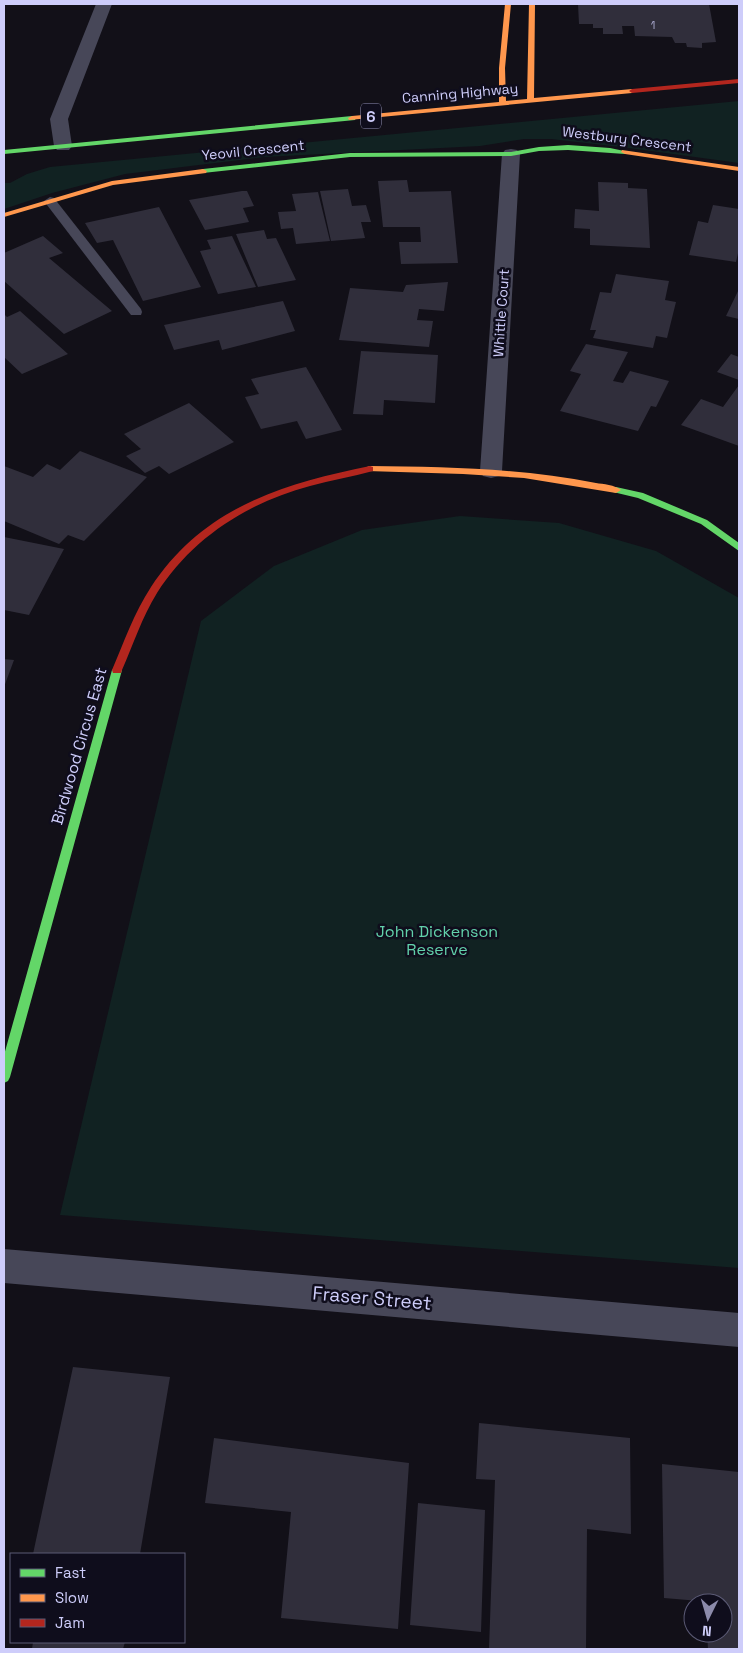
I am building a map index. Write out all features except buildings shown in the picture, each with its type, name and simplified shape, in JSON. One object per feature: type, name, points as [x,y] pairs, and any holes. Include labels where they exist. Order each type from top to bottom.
[{"type":"main road","points":[[503,103],[502,68],[508,4]]},
{"type":"main road","points":[[530,101],[532,4]]},
{"type":"main road","name":"Canning Highway","points":[[4,152],[739,81]]},
{"type":"main road","name":"Westbury Crescent","points":[[511,154],[532,147],[554,146],[612,151],[739,170]]},
{"type":"main road","name":"Yeovil Crescent","points":[[4,215],[112,183],[250,165],[350,155],[511,154]]},
{"type":"main road","name":"Birdwood Circus East","points":[[4,1077],[114,678],[153,591],[185,548],[227,516],[286,488],[369,469],[491,471],[572,480],[640,495],[704,522],[739,548]]},
{"type":"street","points":[[63,146],[59,119],[104,4]]},
{"type":"street","name":"Whittle Court","points":[[491,471],[511,154]]},
{"type":"street","name":"Fraser Street","points":[[4,1266],[739,1330]]},
{"type":"lane","points":[[50,200],[136,312]]},
{"type":"green space","points":[[739,101],[739,163],[551,139],[524,139],[480,146],[264,157],[125,174],[52,193],[4,209],[4,183],[10,183],[27,174],[50,167]]},
{"type":"green space","name":"John Dickenson Reserve","points":[[460,516],[559,523],[656,551],[739,598],[739,1268],[60,1215],[201,621],[274,566],[362,530]]},
{"type":"traffic: fast","points":[[4,152],[352,118]]},
{"type":"traffic: fast","points":[[203,171],[350,155],[511,154],[539,149],[568,147],[625,152]]},
{"type":"traffic: fast","points":[[616,490],[640,495],[704,522],[739,548]]},
{"type":"traffic: fast","points":[[4,1077],[117,670]]},
{"type":"traffic: slow","points":[[503,103],[502,68],[508,4]]},
{"type":"traffic: slow","points":[[530,101],[532,4]]},
{"type":"traffic: slow","points":[[352,118],[632,91]]},
{"type":"traffic: slow","points":[[625,152],[739,169]]},
{"type":"traffic: slow","points":[[4,215],[112,183],[203,171]]},
{"type":"traffic: slow","points":[[370,469],[463,471],[524,475],[616,490]]},
{"type":"traffic: jam","points":[[632,91],[739,81]]},
{"type":"traffic: jam","points":[[117,670],[154,590],[174,563],[196,540],[221,521],[247,506],[276,493],[370,469]]}]
